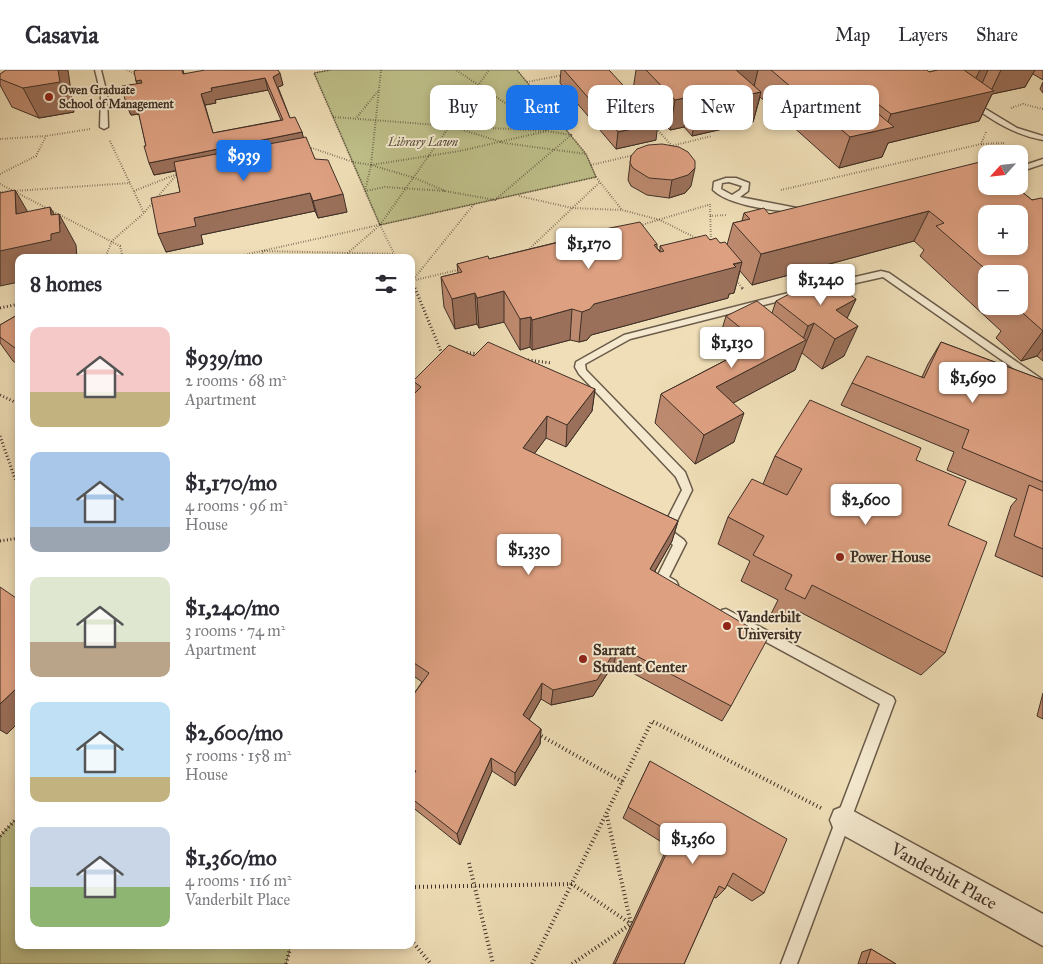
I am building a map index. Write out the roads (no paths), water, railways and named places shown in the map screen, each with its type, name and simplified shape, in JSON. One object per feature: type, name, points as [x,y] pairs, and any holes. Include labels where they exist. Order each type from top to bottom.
[{"type":"street","name":"Vanderbilt Place","points":[[844,820],[1043,932]]},
{"type":"lane","points":[[98,70],[104,94],[104,127]]},
{"type":"lane","points":[[962,96],[1003,124],[1019,132],[1043,138]]},
{"type":"lane","points":[[1028,167],[1043,161]]},
{"type":"lane","points":[[737,198],[779,208],[808,212]]},
{"type":"lane","points":[[680,589],[662,579],[680,543],[662,531],[687,490],[685,483],[680,475],[582,372],[581,362],[627,337],[751,304],[881,274],[891,278],[1043,384]]},
{"type":"lane","points":[[714,607],[888,701],[789,964]]},
{"type":"place","name":"Owen Graduate School of Management","points":[[49,97]]},
{"type":"place","name":"Power House","points":[[840,557]]},
{"type":"place","name":"Vanderbilt University","points":[[727,626]]},
{"type":"place","name":"Sarratt Student Center","points":[[583,659]]},
{"type":"park label","name":"Library Lawn","points":[[423,142]]}]
